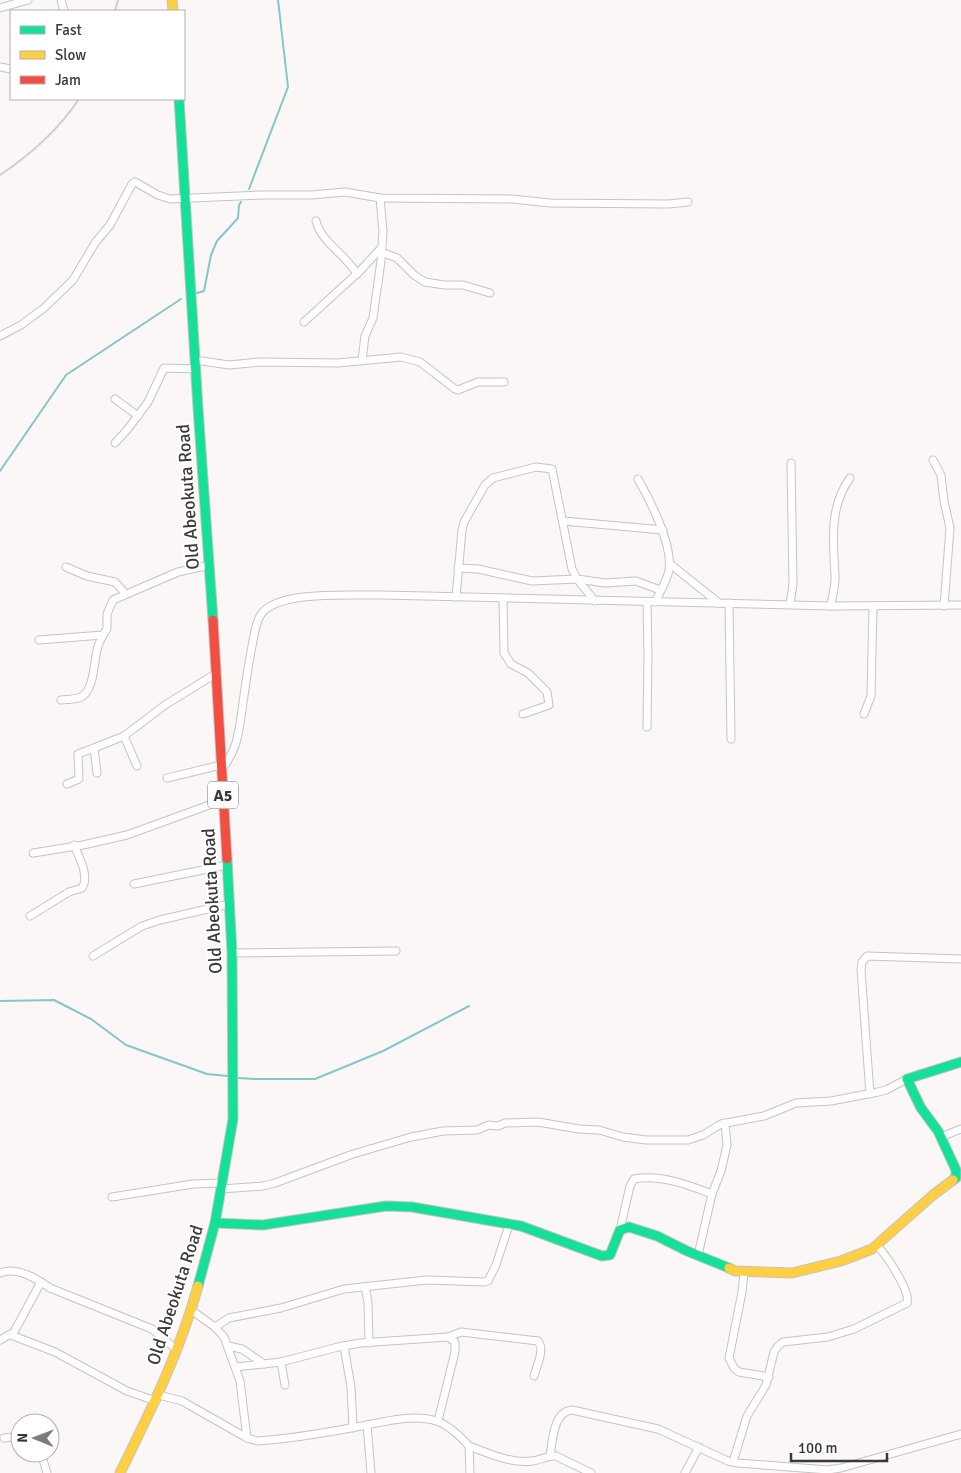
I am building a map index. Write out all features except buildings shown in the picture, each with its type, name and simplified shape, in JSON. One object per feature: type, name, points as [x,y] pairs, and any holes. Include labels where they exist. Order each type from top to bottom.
[{"type":"main road","name":"Old Abeokuta Road","points":[[120,1473],[158,1398],[191,1310],[216,1223],[233,1119],[232,953],[217,674],[178,100]]},
{"type":"main road","points":[[216,1223],[264,1225],[396,1206],[435,1210],[527,1228],[587,1252],[607,1256],[612,1252],[620,1230],[629,1227],[657,1236],[735,1271],[792,1273],[807,1271],[848,1259],[877,1246],[933,1195],[958,1180],[956,1170],[941,1137],[921,1108],[907,1079],[929,1071],[952,1067],[961,1062]]},
{"type":"street","points":[[0,8],[28,0]]},
{"type":"street","points":[[0,336],[21,325],[44,308],[73,280],[95,244],[110,225],[132,184],[138,182],[164,198],[186,199],[262,195],[311,195],[345,192],[380,198],[512,198],[550,203],[668,204],[688,202]]},
{"type":"street","points":[[362,360],[365,336],[373,318],[381,250],[383,231],[380,198]]},
{"type":"street","points":[[316,220],[318,230],[352,266],[357,274]]},
{"type":"street","points":[[304,322],[381,250]]},
{"type":"street","points":[[381,250],[397,258],[414,275],[425,282],[463,285],[490,293]]},
{"type":"street","points":[[195,360],[229,365],[260,362],[338,363],[393,357],[409,358],[433,370],[452,388],[458,390],[478,382],[504,382]]},
{"type":"street","points":[[115,443],[148,402],[164,368],[196,369]]},
{"type":"street","points":[[115,399],[138,416]]},
{"type":"street","points":[[934,460],[941,475],[950,528],[944,606]]},
{"type":"street","points":[[790,604],[793,584],[791,463]]},
{"type":"street","points":[[456,597],[464,522],[485,485],[493,478],[536,468],[550,468],[553,471],[572,569],[577,579],[595,600]]},
{"type":"street","points":[[831,606],[836,576],[833,549],[835,516],[843,488],[850,478]]},
{"type":"street","points":[[638,479],[663,530],[670,564],[667,577],[651,602],[647,727]]},
{"type":"street","points":[[563,521],[663,530]]},
{"type":"street","points":[[670,564],[720,603]]},
{"type":"street","points":[[61,700],[83,697],[87,691],[92,681],[97,647],[107,629],[107,614],[113,600],[125,593],[158,582],[178,572],[210,565]]},
{"type":"street","points":[[66,567],[87,576],[115,582],[125,593]]},
{"type":"street","points":[[458,568],[478,569],[532,581],[577,579],[605,583],[636,581],[660,590]]},
{"type":"street","points":[[167,778],[222,767],[232,757],[237,742],[256,627],[260,617],[268,607],[292,598],[314,596],[456,597],[831,606],[961,605]]},
{"type":"street","points":[[503,598],[504,653],[511,664],[528,673],[547,692],[549,705],[523,714]]},
{"type":"street","points":[[729,603],[731,739]]},
{"type":"street","points":[[864,714],[871,696],[874,606]]},
{"type":"street","points":[[40,640],[103,635]]},
{"type":"street","points":[[67,784],[79,779],[78,754],[124,736],[165,705],[217,674]]},
{"type":"street","points":[[124,736],[137,766]]},
{"type":"street","points":[[94,748],[97,773]]},
{"type":"street","points":[[33,853],[126,835],[223,800]]},
{"type":"street","points":[[30,916],[69,892],[82,888],[86,883],[86,878],[74,846]]},
{"type":"street","points":[[134,884],[227,866]]},
{"type":"street","points":[[93,956],[142,926],[229,904]]},
{"type":"street","points":[[232,953],[396,951]]},
{"type":"street","points":[[870,1094],[861,970],[864,959],[867,956],[961,958]]},
{"type":"street","points":[[112,1197],[193,1184],[263,1186],[276,1183],[353,1154],[411,1137],[443,1131],[477,1130],[490,1125],[498,1126],[505,1123],[538,1122],[579,1129],[599,1130],[623,1137],[680,1141],[696,1138],[725,1123],[764,1116],[796,1103],[831,1101],[870,1094],[886,1090],[907,1079]]},
{"type":"street","points":[[698,1256],[712,1194],[721,1171],[726,1150],[725,1123]]},
{"type":"street","points":[[941,1137],[961,1129]]},
{"type":"street","points":[[620,1230],[630,1186],[634,1179],[658,1178],[686,1184],[712,1194]]},
{"type":"street","points":[[215,1327],[229,1318],[282,1308],[344,1288],[426,1280],[488,1281],[496,1266],[509,1225]]},
{"type":"street","points":[[733,1462],[747,1416],[766,1386],[774,1352],[783,1342],[828,1337],[854,1329],[907,1303],[908,1296],[904,1287],[884,1252],[877,1246]]},
{"type":"street","points":[[0,1273],[8,1271],[29,1275],[50,1288],[152,1330],[177,1350]]},
{"type":"street","points":[[744,1272],[729,1358],[734,1368],[740,1372],[769,1377]]},
{"type":"street","points":[[0,1340],[14,1332],[41,1282]]},
{"type":"street","points":[[365,1286],[368,1302],[369,1342]]},
{"type":"street","points":[[191,1310],[215,1327],[224,1337],[240,1381],[248,1438]]},
{"type":"street","points":[[236,1368],[281,1362],[344,1346],[369,1342],[448,1337],[460,1332],[538,1341],[542,1350],[534,1376]]},
{"type":"street","points":[[11,1335],[55,1352],[127,1391],[182,1401],[248,1438],[257,1441],[354,1428],[404,1419],[429,1419],[438,1421],[458,1435],[469,1446],[512,1460],[531,1462],[556,1456],[591,1473]]},
{"type":"street","points":[[438,1421],[455,1352],[455,1342],[448,1337]]},
{"type":"street","points":[[228,1346],[242,1349],[264,1364]]},
{"type":"street","points":[[344,1346],[351,1387],[354,1428]]},
{"type":"street","points":[[247,1366],[250,1354]]},
{"type":"street","points":[[281,1362],[285,1384]]},
{"type":"street","points":[[550,1456],[560,1416],[566,1410],[658,1428],[733,1462],[828,1470],[860,1463],[961,1434]]},
{"type":"street","points":[[367,1425],[371,1473]]},
{"type":"street","points":[[4,1438],[10,1437]]},
{"type":"street","points":[[469,1446],[470,1473]]},
{"type":"street","points":[[685,1473],[699,1447]]},
{"type":"waterway","points":[[249,189],[288,87],[278,0]]},
{"type":"waterway","points":[[197,293],[204,291],[211,255],[217,241],[238,218],[241,202]]},
{"type":"waterway","points":[[0,471],[66,375],[181,299]]},
{"type":"waterway","points":[[0,1001],[54,1000],[91,1019],[126,1045],[207,1074],[227,1076]]},
{"type":"waterway","points":[[239,1078],[315,1079],[383,1051],[469,1006]]},
{"type":"railway","points":[[115,10],[118,0]]},
{"type":"railway","points":[[0,175],[43,141],[78,100]]},
{"type":"traffic: fast","points":[[179,100],[213,620]]},
{"type":"traffic: fast","points":[[198,1286],[215,1223],[233,1119],[232,953],[227,859]]},
{"type":"traffic: fast","points":[[953,1180],[956,1178],[956,1170],[938,1131],[921,1108],[907,1079],[961,1062]]},
{"type":"traffic: fast","points":[[215,1223],[263,1225],[386,1206],[412,1207],[521,1226],[602,1256],[610,1255],[620,1230],[629,1227],[657,1236],[687,1251],[729,1268]]},
{"type":"traffic: slow","points":[[172,0],[173,10]]},
{"type":"traffic: slow","points":[[729,1268],[735,1271],[792,1273],[841,1261],[872,1249],[933,1195],[953,1180]]},
{"type":"traffic: slow","points":[[120,1473],[173,1358],[198,1286]]},
{"type":"traffic: jam","points":[[213,620],[227,859]]}]
